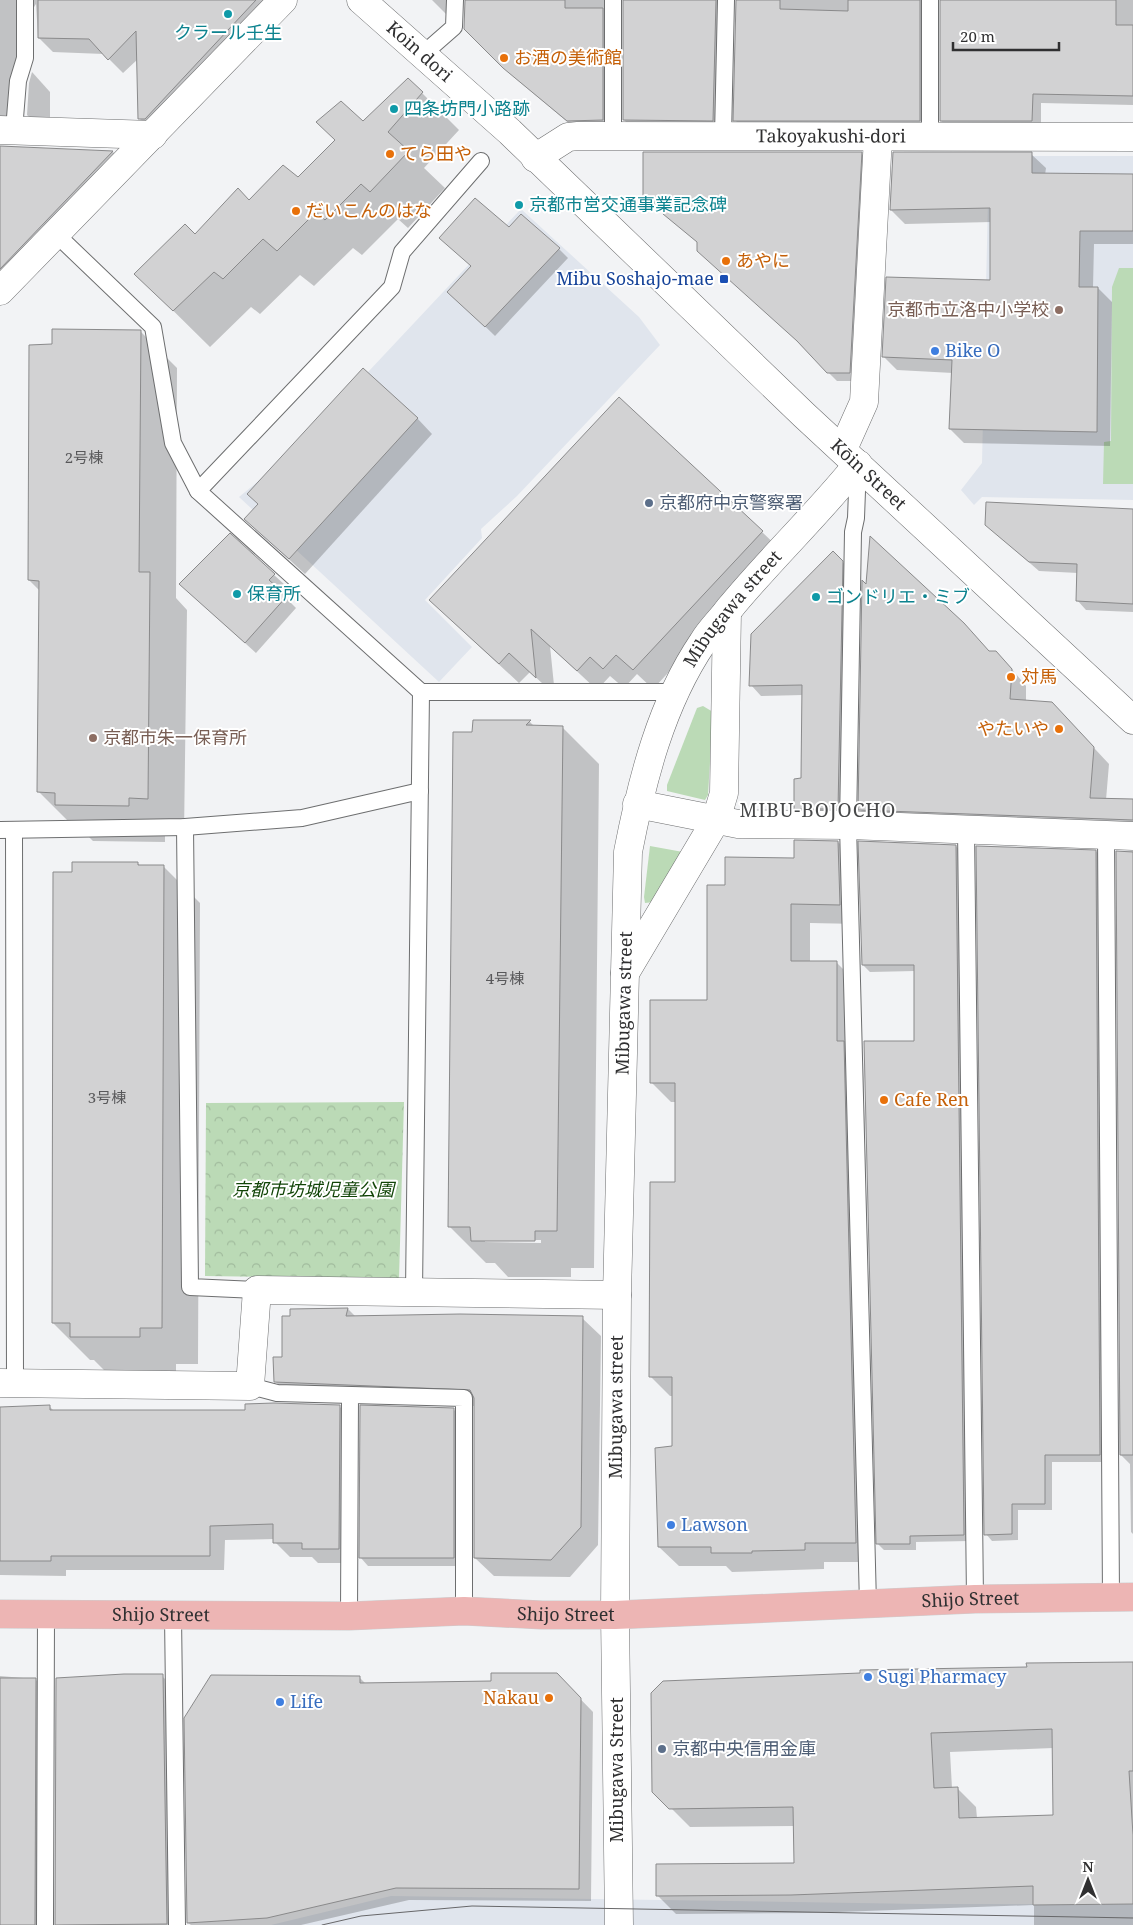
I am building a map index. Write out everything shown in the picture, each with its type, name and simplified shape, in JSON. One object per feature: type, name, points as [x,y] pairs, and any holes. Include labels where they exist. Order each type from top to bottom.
[{"type":"main road","name":"Shijo Street","points":[[0,1614],[349,1616],[464,1611],[542,1615],[615,1615],[975,1599],[1122,1598]]},
{"type":"street","points":[[0,291],[57,235],[283,0]]},
{"type":"street","name":"Koin dori","points":[[361,0],[510,132],[535,158]]},
{"type":"street","points":[[7,130],[153,134]]},
{"type":"street","name":"Takoyakushi-dori","points":[[535,158],[568,138],[613,136],[1133,137]]},
{"type":"street","name":"Mibugawa street","points":[[615,1615],[617,1295],[628,852],[642,783],[675,692],[703,641],[756,577],[830,498],[851,456],[864,402],[878,137]]},
{"type":"street","name":"Kōin Street","points":[[535,158],[804,415],[851,456],[1133,720]]},
{"type":"street","points":[[625,973],[716,820],[724,793],[727,612]]},
{"type":"street","points":[[637,804],[738,824],[848,825],[1133,836]]},
{"type":"street","points":[[8,1383],[250,1386],[257,1290],[617,1295]]},
{"type":"street","name":"Mibugawa Street","points":[[615,1615],[619,1925]]},
{"type":"lane","points":[[7,130],[25,58],[26,0]]},
{"type":"lane","points":[[422,55],[454,27],[455,0]]},
{"type":"lane","points":[[613,0],[613,136]]},
{"type":"lane","points":[[723,136],[726,0]]},
{"type":"lane","points":[[930,0],[930,137]]},
{"type":"lane","points":[[198,491],[392,288],[402,252],[481,161]]},
{"type":"lane","points":[[57,235],[153,327],[173,443],[198,491],[421,692],[675,692]]},
{"type":"lane","points":[[851,456],[856,518],[853,532],[848,825],[868,1604]]},
{"type":"lane","points":[[414,1292],[421,692]]},
{"type":"lane","points":[[8,1383],[7,830],[185,827],[302,818],[420,791]]},
{"type":"lane","points":[[185,827],[190,1287],[257,1290]]},
{"type":"lane","points":[[966,830],[975,1599]]},
{"type":"lane","points":[[1106,835],[1122,1598]]},
{"type":"lane","points":[[250,1386],[277,1393],[464,1398],[464,1611]]},
{"type":"lane","points":[[349,1616],[350,1395]]},
{"type":"lane","points":[[45,1925],[46,1614]]},
{"type":"lane","points":[[173,1616],[178,1925]]},
{"type":"shaded area","name":"京都市立洛中小学校","points":[[989,156],[1133,156],[1133,500],[982,497],[974,505],[961,490],[982,463]]},
{"type":"shaded area","points":[[521,209],[639,317],[660,345],[517,496],[481,529],[482,538],[425,600],[472,647],[439,682],[239,497],[292,453]]},
{"type":"shaded area","points":[[391,1896],[922,1904],[1133,1904],[1133,1925],[271,1925]]},
{"type":"green space","points":[[1119,268],[1133,268],[1133,484],[1103,484],[1104,442],[1111,441],[1112,287]]},
{"type":"green space","points":[[703,706],[713,712],[708,795],[705,800],[667,791],[667,785],[697,708]]},
{"type":"green space","points":[[650,846],[683,852],[654,902],[645,903],[644,897]]},
{"type":"green space","name":"京都市坊城児童公園","points":[[404,1102],[399,1279],[205,1276],[206,1103]]},
{"type":"building","points":[[38,0],[256,0],[145,119],[138,119],[136,31],[108,60],[89,39],[38,38]]},
{"type":"building","points":[[465,0],[565,0],[565,8],[603,8],[603,120],[567,121],[503,68],[464,29]]},
{"type":"building","points":[[623,0],[716,0],[713,121],[623,120]]},
{"type":"building","points":[[736,0],[780,0],[780,9],[848,11],[848,0],[920,0],[920,121],[733,121]]},
{"type":"building","points":[[940,0],[1116,0],[1116,25],[1133,25],[1133,96],[1033,94],[1032,121],[940,121]]},
{"type":"building","points":[[408,78],[423,92],[388,132],[409,151],[370,192],[361,184],[325,220],[316,212],[277,251],[263,239],[223,279],[214,272],[173,311],[134,274],[185,224],[195,234],[238,188],[249,200],[283,165],[298,177],[335,140],[316,122],[341,101],[363,121]]},
{"type":"building","points":[[0,146],[113,151],[0,269]]},
{"type":"building","points":[[643,152],[862,152],[850,373],[827,373],[797,341],[697,251],[697,242],[663,214],[663,197],[643,197]]},
{"type":"building","points":[[893,152],[1032,152],[1032,173],[1133,174],[1133,231],[1080,231],[1079,287],[1098,287],[1097,432],[949,429],[952,360],[882,357],[886,277],[990,280],[990,208],[890,210]]},
{"type":"building","points":[[475,198],[509,227],[521,214],[560,248],[485,327],[447,292],[471,266],[439,238]]},
{"type":"building","points":[[52,329],[141,330],[139,572],[150,572],[148,799],[129,798],[129,806],[55,805],[55,793],[37,792],[39,581],[28,580],[29,345],[52,344]]},
{"type":"building","points":[[363,368],[418,418],[289,559],[244,519],[258,504],[247,494]]},
{"type":"building","points":[[619,397],[763,531],[633,670],[616,655],[603,669],[590,657],[577,671],[531,629],[536,678],[509,653],[499,664],[429,600]]},
{"type":"building","points":[[986,502],[1133,509],[1133,604],[1076,601],[1077,564],[1029,562],[985,525]]},
{"type":"building","name":"保育所","points":[[230,533],[275,574],[269,580],[287,596],[245,643],[179,584]]},
{"type":"building","points":[[870,536],[964,623],[989,651],[996,651],[1012,669],[1010,699],[1052,702],[1094,747],[1090,798],[1133,799],[1133,820],[858,810],[862,580],[866,584]]},
{"type":"building","points":[[833,551],[843,561],[838,809],[794,809],[794,779],[801,778],[802,685],[749,686],[751,634]]},
{"type":"building","points":[[473,720],[531,720],[526,725],[563,726],[557,1231],[535,1231],[535,1241],[471,1241],[470,1227],[448,1227],[453,732],[472,732]]},
{"type":"building","points":[[794,840],[838,841],[840,905],[791,904],[791,961],[837,961],[837,1041],[844,1041],[856,1543],[805,1543],[805,1550],[752,1551],[752,1553],[711,1553],[711,1547],[658,1547],[655,1448],[672,1446],[672,1377],[649,1377],[650,1182],[675,1182],[675,1083],[650,1083],[650,1000],[707,1000],[707,885],[725,885],[725,857],[794,858]]},
{"type":"building","points":[[858,841],[956,845],[964,1535],[910,1536],[910,1544],[876,1544],[864,1041],[914,1041],[914,965],[862,965]]},
{"type":"building","points":[[976,846],[1096,850],[1100,1455],[1045,1455],[1045,1504],[1012,1504],[1012,1534],[984,1535]]},
{"type":"building","points":[[1116,851],[1133,852],[1133,1455],[1120,1455]]},
{"type":"building","points":[[72,862],[138,862],[138,865],[164,865],[162,1328],[140,1328],[140,1337],[70,1337],[70,1323],[52,1323],[53,872],[72,872]]},
{"type":"building","points":[[348,1308],[346,1316],[460,1314],[583,1316],[581,1527],[551,1560],[474,1558],[474,1398],[470,1390],[274,1382],[273,1357],[282,1357],[282,1316],[290,1316],[290,1309]]},
{"type":"building","points":[[245,1404],[340,1405],[339,1549],[302,1549],[302,1543],[273,1543],[273,1524],[210,1526],[210,1556],[51,1556],[51,1561],[0,1561],[0,1407],[50,1405],[50,1410],[245,1410]]},
{"type":"building","points":[[360,1405],[454,1408],[454,1558],[359,1558]]},
{"type":"building","points":[[1133,1662],[1133,1771],[1129,1771],[1133,1835],[1133,1904],[1033,1905],[1033,1886],[791,1895],[656,1896],[656,1864],[794,1863],[793,1807],[669,1809],[652,1792],[651,1693],[663,1681],[860,1673],[860,1670],[1027,1667],[1026,1663]],"holes":[[[1052,1729],[1053,1815],[959,1818],[958,1787],[934,1788],[931,1733]]]},
{"type":"building","points":[[491,1673],[557,1673],[581,1698],[579,1889],[396,1888],[267,1918],[187,1923],[184,1718],[211,1675],[360,1676],[360,1683],[491,1681]]},
{"type":"building","points":[[163,1674],[167,1924],[55,1925],[56,1678]]},
{"type":"building","points":[[0,1678],[36,1678],[35,1925],[0,1925]]},
{"type":"tram line","points":[[322,1925],[361,1916],[472,1906],[1133,1918]]},
{"type":"place","name":"クラール壬生","points":[[228,14]]},
{"type":"place","name":"お酒の美術館","points":[[504,58]]},
{"type":"place","name":"四条坊門小路跡","points":[[394,109]]},
{"type":"place","name":"てら田や","points":[[390,154]]},
{"type":"place","name":"京都市営交通事業記念碑","points":[[519,205]]},
{"type":"place","name":"だいこんのはな","points":[[296,211]]},
{"type":"place","name":"あやに","points":[[726,261]]},
{"type":"place","name":"Mibu Soshajo-mae","points":[[724,279]]},
{"type":"place","name":"京都市立洛中小学校","points":[[1059,310]]},
{"type":"place","name":"Bike O","points":[[935,351]]},
{"type":"place","name":"京都府中京警察署","points":[[649,503]]},
{"type":"place","name":"保育所","points":[[237,594]]},
{"type":"place","name":"ゴンドリエ・ミブ","points":[[816,597]]},
{"type":"place","name":"対馬","points":[[1011,677]]},
{"type":"place","name":"やたいや","points":[[1059,729]]},
{"type":"place","name":"京都市朱一保育所","points":[[93,738]]},
{"type":"place","name":"Cafe Ren","points":[[884,1100]]},
{"type":"place","name":"Lawson","points":[[671,1525]]},
{"type":"place","name":"Sugi Pharmacy","points":[[868,1677]]},
{"type":"place","name":"Nakau","points":[[549,1698]]},
{"type":"place","name":"Life","points":[[280,1702]]},
{"type":"place","name":"京都中央信用金庫","points":[[662,1749]]},
{"type":"district","name":"MIBU-BOJOCHO","points":[[818,810]]}]
